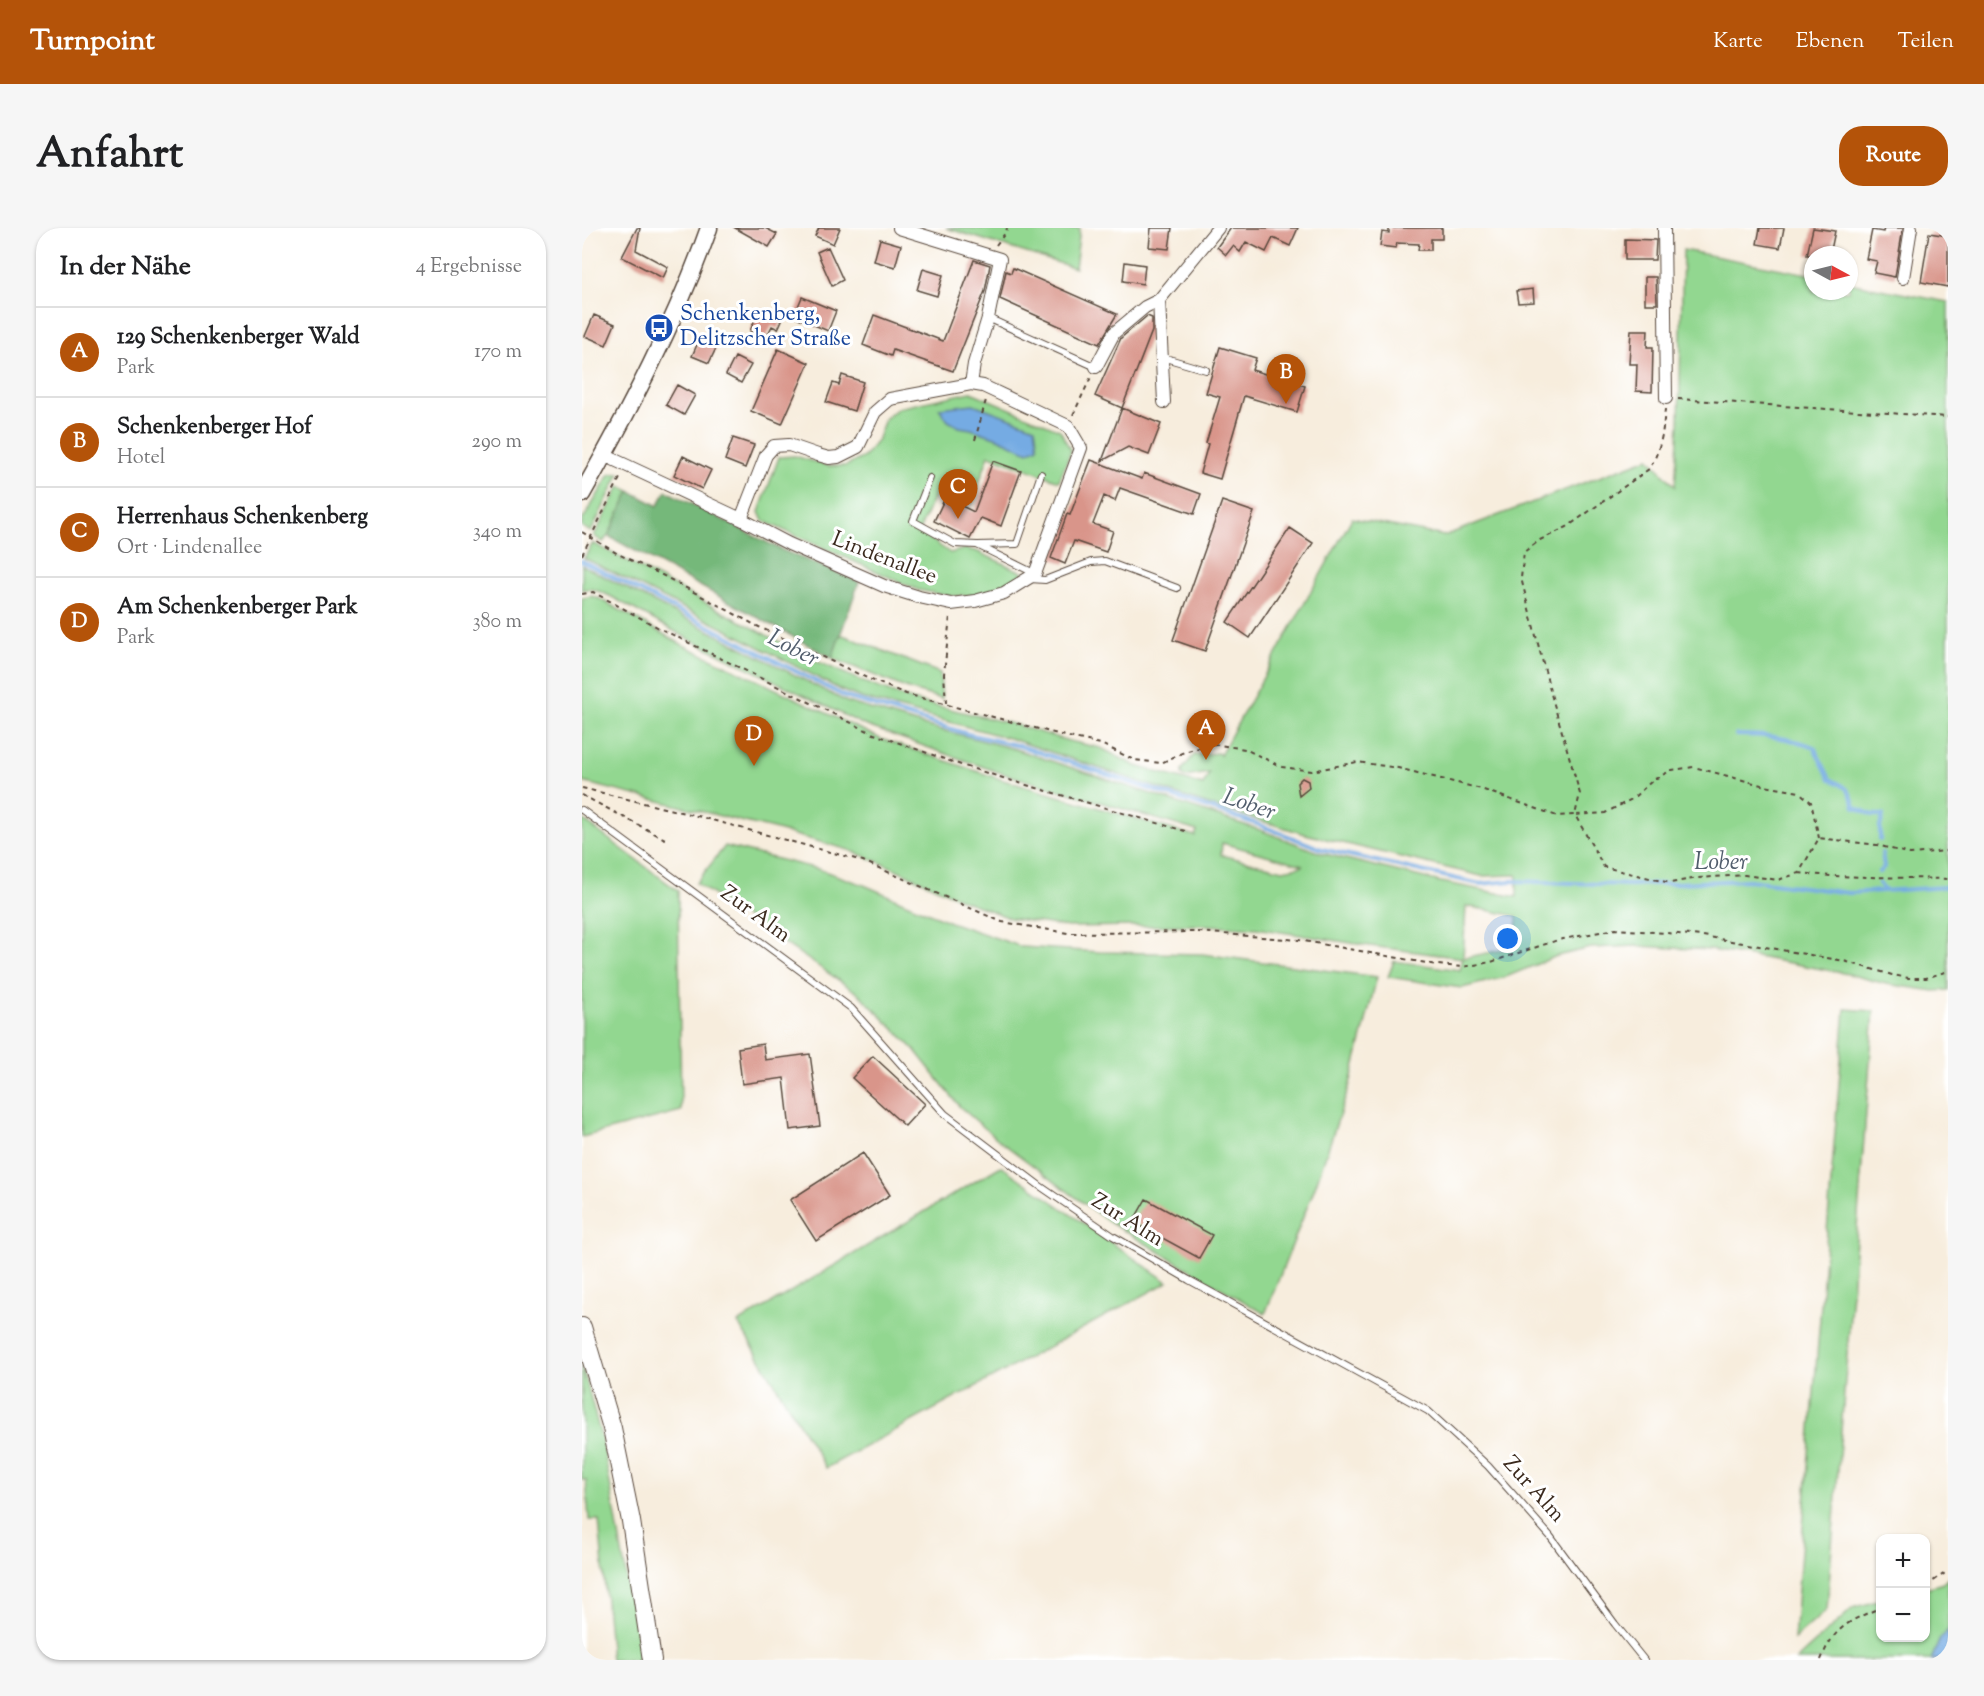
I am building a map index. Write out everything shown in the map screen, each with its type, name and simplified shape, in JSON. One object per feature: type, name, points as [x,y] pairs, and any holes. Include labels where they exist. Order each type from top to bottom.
[{"type":"main road","points":[[582,1328],[614,1439],[631,1521],[652,1660]]},
{"type":"street","points":[[582,494],[652,361],[679,303],[709,228]]},
{"type":"street","points":[[899,228],[1000,260],[971,384]]},
{"type":"street","points":[[1096,367],[1114,333],[1145,307],[1160,300],[1218,228]]},
{"type":"street","points":[[1664,228],[1666,398]]},
{"type":"street","points":[[1903,278],[1911,228]]},
{"type":"street","points":[[1160,300],[1164,402]]},
{"type":"street","points":[[741,519],[766,455],[774,446],[789,445],[829,458],[838,457],[858,447],[875,412],[890,399],[971,384],[983,386],[1068,426],[1081,448],[1031,576]]},
{"type":"street","name":"Lindenallee","points":[[604,455],[789,544],[884,586],[920,597],[951,604],[975,601],[1004,593],[1031,576]]},
{"type":"lane","points":[[988,318],[1096,367]]},
{"type":"lane","points":[[1162,357],[1206,370]]},
{"type":"lane","points":[[930,478],[913,521],[955,544],[977,546],[1017,544],[1041,474]]},
{"type":"lane","points":[[977,546],[1031,576],[1045,580],[1091,562],[1106,561],[1178,588]]},
{"type":"lane","name":"Zur Alm","points":[[582,810],[851,1008],[945,1113],[1041,1186],[1113,1236],[1428,1411],[1488,1466],[1550,1536],[1644,1660]]},
{"type":"path","points":[[996,244],[1006,232],[1006,228]]},
{"type":"path","points":[[1068,426],[1096,367]]},
{"type":"path","points":[[1948,417],[1666,398],[1663,435],[1658,455],[1649,469],[1567,527],[1540,540],[1524,552],[1521,578],[1580,794],[1575,815],[1604,867],[1670,883],[1698,878],[1744,875],[1778,880],[1799,873],[1948,879]]},
{"type":"path","points":[[975,440],[986,403]]},
{"type":"path","points":[[582,555],[625,465]]},
{"type":"path","points":[[582,532],[618,554],[809,652],[906,694],[1101,744],[1134,760],[1161,763],[1184,752],[1213,744],[1245,749],[1282,767],[1312,771],[1357,762],[1398,768],[1481,789],[1557,816],[1605,813],[1632,799],[1653,780],[1672,770],[1694,768],[1798,792],[1811,802],[1819,838],[1799,873]]},
{"type":"path","points":[[582,594],[593,591],[659,628],[874,734],[994,776],[1185,831]]},
{"type":"path","points":[[946,703],[944,674],[951,604]]},
{"type":"path","points":[[582,788],[697,816],[863,861],[1002,922],[1068,933],[1198,932],[1299,940],[1437,965],[1464,967],[1491,962],[1558,940],[1616,929],[1703,936],[1844,961],[1909,978],[1926,978],[1948,971]]},
{"type":"path","points":[[582,795],[665,839]]},
{"type":"path","points":[[1819,838],[1877,845],[1910,854],[1948,851]]},
{"type":"path","points":[[1930,1584],[1948,1571]]},
{"type":"path","points":[[1821,1660],[1829,1640],[1853,1619],[1876,1610]]},
{"type":"green space","points":[[946,228],[1080,228],[1075,268]]},
{"type":"green space","points":[[1683,250],[1804,273],[1804,300],[1858,300],[1858,285],[1948,302],[1948,990],[1934,991],[1886,984],[1848,974],[1710,950],[1637,946],[1590,948],[1557,956],[1506,977],[1462,988],[1388,977],[1394,961],[1460,970],[1463,958],[1256,928],[1205,925],[1068,927],[1010,918],[965,901],[849,850],[582,782],[582,598],[592,596],[683,645],[881,739],[1003,780],[1195,836],[1197,831],[995,771],[864,725],[685,637],[610,596],[593,590],[582,590],[582,565],[847,702],[926,726],[1015,749],[1260,830],[1321,853],[1441,882],[1517,897],[1517,875],[1481,876],[1305,834],[1209,805],[1012,739],[861,698],[843,691],[584,558],[593,543],[812,659],[912,700],[1101,748],[1136,766],[1203,785],[1209,773],[1185,777],[1182,775],[1182,770],[1194,755],[1218,753],[1220,755],[1352,518],[1444,536],[1649,458],[1675,486],[1679,423]],"holes":[[[1222,843],[1303,865],[1283,870],[1221,855]],[[1466,906],[1517,916],[1517,947],[1463,958]]]},
{"type":"green space","points":[[971,392],[1060,430],[1071,451],[1059,481],[989,455],[972,503],[938,487],[919,531],[950,553],[965,549],[976,551],[1024,573],[1002,588],[974,595],[950,596],[918,590],[763,521],[759,512],[779,457],[795,456],[828,466],[846,466],[864,457],[877,441],[885,419],[898,408]]},
{"type":"green space","points":[[620,473],[591,532],[582,527],[582,521],[609,476]]},
{"type":"green space","points":[[620,486],[630,491],[603,542],[594,536]]},
{"type":"green space","points":[[630,491],[658,506],[666,491],[782,550],[859,582],[832,658],[608,536]]},
{"type":"green space","points":[[840,634],[940,673],[942,699],[908,689],[832,658]]},
{"type":"green space","points":[[582,819],[678,891],[681,1111],[582,1137]]},
{"type":"green space","points":[[725,846],[818,869],[864,885],[950,922],[1022,947],[1099,952],[1202,954],[1377,977],[1350,1084],[1315,1187],[1265,1314],[1109,1222],[1001,1142],[960,1107],[913,1048],[859,994],[696,883]]},
{"type":"green space","points":[[1845,1009],[1874,1011],[1827,1610],[1794,1639]]},
{"type":"green space","points":[[1001,1166],[1168,1282],[826,1468],[738,1323]]},
{"type":"green space","points":[[582,1365],[603,1444],[641,1660],[611,1660],[599,1520],[589,1520],[586,1480],[582,1480]]},
{"type":"green space","points":[[1948,1578],[1948,1660],[1796,1660],[1853,1608],[1876,1601],[1876,1642],[1930,1642],[1930,1587],[1943,1583]]},
{"type":"water","points":[[973,404],[1035,427],[1038,447],[1028,452],[998,438],[959,427],[948,421],[939,408]]},
{"type":"water","points":[[1948,1630],[1948,1660],[1931,1660],[1940,1639]]},
{"type":"building","points":[[637,228],[640,228],[636,250],[668,267],[663,278],[622,257]]},
{"type":"building","points":[[735,228],[765,228],[777,234],[769,247]]},
{"type":"building","points":[[819,228],[840,228],[833,244],[815,236]]},
{"type":"building","points":[[1151,228],[1172,228],[1169,249],[1149,247]]},
{"type":"building","points":[[1231,228],[1298,228],[1290,246],[1273,238],[1266,252],[1246,242],[1240,252],[1233,246],[1226,255],[1217,247]]},
{"type":"building","points":[[1389,228],[1442,228],[1442,239],[1431,239],[1431,250],[1418,250],[1419,244],[1397,243],[1396,248],[1380,246],[1382,232],[1389,233]]},
{"type":"building","points":[[1760,228],[1784,228],[1780,248],[1757,244]]},
{"type":"building","points":[[1813,228],[1835,231],[1832,246],[1809,246]]},
{"type":"building","points":[[1884,228],[1903,228],[1895,277],[1874,273],[1877,261],[1866,259],[1872,230],[1883,232]]},
{"type":"building","points":[[1929,233],[1948,236],[1948,287],[1921,282]]},
{"type":"building","points":[[880,239],[901,245],[895,267],[874,261]]},
{"type":"building","points":[[1625,239],[1656,240],[1655,260],[1625,260]]},
{"type":"building","points":[[828,247],[843,280],[832,286],[817,252]]},
{"type":"building","points":[[974,260],[990,265],[985,291],[953,371],[893,350],[891,356],[863,345],[874,315],[943,341]]},
{"type":"building","points":[[1125,262],[1145,265],[1143,284],[1123,281]]},
{"type":"building","points":[[1013,268],[1117,314],[1099,344],[1000,299],[1006,271],[1011,273]]},
{"type":"building","points":[[923,269],[943,275],[937,296],[917,290]]},
{"type":"building","points":[[1645,277],[1656,277],[1657,304],[1645,304]]},
{"type":"building","points":[[1533,289],[1534,302],[1518,303],[1516,291]]},
{"type":"building","points":[[802,297],[836,311],[828,331],[794,316]]},
{"type":"building","points":[[760,308],[783,318],[778,329],[772,326],[766,338],[750,331]]},
{"type":"building","points":[[594,315],[615,324],[606,345],[585,336]]},
{"type":"building","points":[[1147,316],[1152,318],[1152,331],[1122,408],[1095,396],[1121,338]]},
{"type":"building","points":[[1631,330],[1648,330],[1647,347],[1653,347],[1652,392],[1636,391],[1637,364],[1629,364]]},
{"type":"building","points":[[700,338],[717,346],[709,363],[692,356]]},
{"type":"building","points":[[1220,347],[1256,358],[1252,370],[1305,386],[1297,412],[1244,396],[1220,479],[1200,473],[1208,444],[1206,443],[1220,397],[1206,393]]},
{"type":"building","points":[[778,349],[809,363],[782,424],[751,411]]},
{"type":"building","points":[[735,357],[751,365],[741,383],[726,375]]},
{"type":"building","points":[[842,375],[863,382],[854,411],[826,402],[833,383],[839,385]]},
{"type":"building","points":[[677,385],[695,395],[684,415],[666,405]]},
{"type":"building","points":[[1122,408],[1161,424],[1149,455],[1128,447],[1102,461]]},
{"type":"building","points":[[733,438],[754,445],[745,468],[725,460]]},
{"type":"building","points":[[683,456],[711,470],[702,489],[674,475]]},
{"type":"building","points":[[1091,460],[1142,479],[1144,473],[1201,494],[1194,514],[1120,488],[1115,501],[1104,496],[1093,524],[1113,531],[1106,552],[1074,541],[1065,564],[1051,558],[1067,514],[1070,515]]},
{"type":"building","points":[[993,461],[1021,471],[1001,526],[981,518],[970,539],[934,521],[945,498],[974,512]]},
{"type":"building","points":[[1222,501],[1254,512],[1205,651],[1173,640]]},
{"type":"building","points":[[1290,528],[1313,543],[1250,638],[1227,622]]},
{"type":"building","points":[[1302,778],[1308,781],[1309,788],[1299,796],[1297,783]]},
{"type":"building","points":[[763,1044],[765,1060],[810,1054],[820,1126],[790,1130],[784,1078],[742,1084],[738,1048]]},
{"type":"building","points":[[873,1056],[925,1104],[905,1126],[852,1078]]},
{"type":"building","points":[[863,1153],[890,1195],[816,1241],[790,1200]]},
{"type":"building","points":[[1146,1199],[1212,1235],[1199,1258],[1133,1222]]},
{"type":"waterway","name":"Lober","points":[[582,561],[846,697],[968,734],[1020,746],[1257,824],[1322,849],[1480,884],[1511,881],[1631,885],[1749,880],[1849,893],[1948,887]]},
{"type":"waterway","points":[[1736,735],[1776,737],[1814,747],[1830,779],[1847,789],[1855,807],[1872,815],[1883,815],[1880,840]]},
{"type":"waterway","points":[[1879,872],[1884,867],[1882,853]]},
{"type":"waterway","name":"Lober","points":[[1879,883],[1885,891]]},
{"type":"place","name":"Schenkenberg, Delitzscher Straße","points":[[659,328]]},
{"type":"place","name":"Schenkenberger Hof","points":[[1286,404]]},
{"type":"place","name":"Herrenhaus Schenkenberg","points":[[958,519]]},
{"type":"place","name":"129 Schenkenberger Wald","points":[[1206,760]]},
{"type":"place","name":"Am Schenkenberger Park","points":[[754,766]]}]
